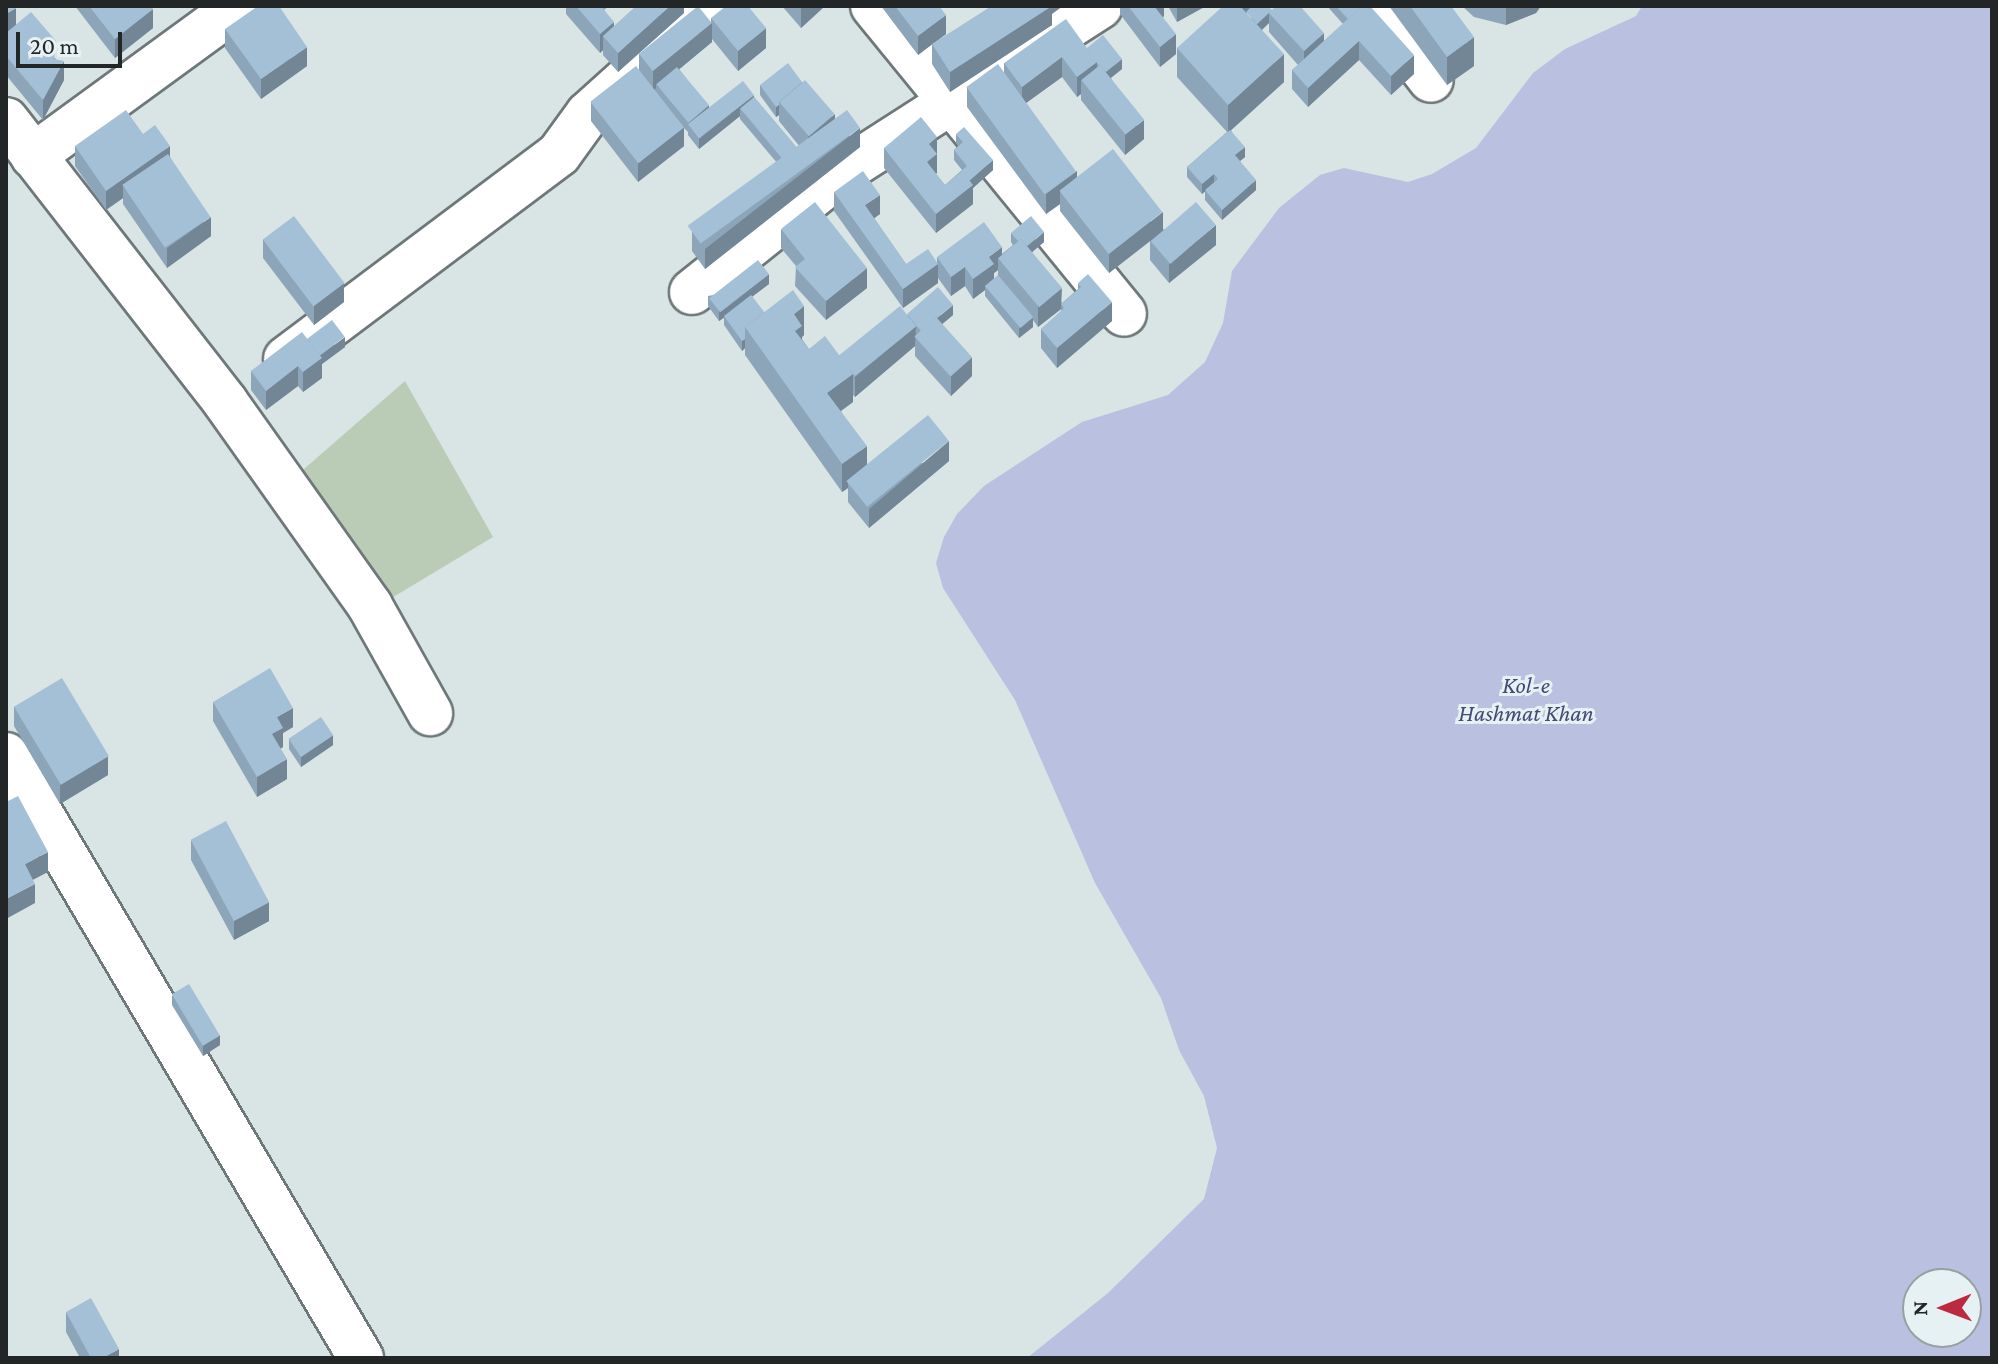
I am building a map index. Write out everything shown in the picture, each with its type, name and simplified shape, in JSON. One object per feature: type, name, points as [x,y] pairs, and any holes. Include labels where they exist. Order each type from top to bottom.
[{"type":"street","points":[[33,156],[239,6]]},
{"type":"street","points":[[226,403],[559,154],[588,114],[708,6]]},
{"type":"street","points":[[873,6],[1124,314]]},
{"type":"street","points":[[692,292],[845,170],[1100,6]]},
{"type":"street","points":[[1374,6],[1431,80]]},
{"type":"street","points":[[6,120],[226,403],[370,606],[430,713]]},
{"type":"street","points":[[6,755],[361,1358]]},
{"type":"green space","points":[[405,381],[493,537],[385,602],[296,476]]},
{"type":"water","name":"Kol-e Hashmat Khan","points":[[1642,6],[1992,6],[1992,1358],[1027,1358],[1108,1293],[1204,1199],[1217,1148],[1204,1096],[1179,1050],[1161,998],[1095,883],[1015,700],[943,588],[936,563],[944,537],[957,514],[984,486],[1082,422],[1168,395],[1205,362],[1223,323],[1232,271],[1279,208],[1320,175],[1344,168],[1408,182],[1432,174],[1476,148],[1533,73],[1565,49],[1636,16]]},
{"type":"building","points":[[6,6],[15,6],[16,8],[6,14]]},
{"type":"building","points":[[89,6],[151,6],[153,9],[115,39]]},
{"type":"building","points":[[258,6],[279,6],[307,47],[261,79],[225,29]]},
{"type":"building","points":[[576,6],[601,6],[614,22],[600,34]]},
{"type":"building","points":[[636,6],[670,6],[618,53],[603,36]]},
{"type":"building","points":[[698,6],[712,23],[653,71],[639,54]]},
{"type":"building","points":[[726,6],[748,6],[766,28],[738,51],[711,18]]},
{"type":"building","points":[[895,6],[939,6],[946,15],[918,36]]},
{"type":"building","points":[[992,6],[1052,6],[950,72],[932,44]]},
{"type":"building","points":[[1128,6],[1154,6],[1176,34],[1160,47]]},
{"type":"building","points":[[1223,6],[1240,6],[1284,54],[1228,105],[1177,48]]},
{"type":"building","points":[[1252,6],[1268,6],[1272,10],[1257,24],[1246,12]]},
{"type":"building","points":[[1276,6],[1300,6],[1324,33],[1304,51],[1269,13]]},
{"type":"building","points":[[1336,6],[1362,6],[1348,19]]},
{"type":"building","points":[[1362,6],[1370,6],[1414,55],[1391,76],[1359,41],[1308,88],[1292,70]]},
{"type":"building","points":[[1410,6],[1451,6],[1474,37],[1447,57]]},
{"type":"building","points":[[31,12],[56,41],[54,59],[64,61],[43,100],[6,56],[6,33]]},
{"type":"building","points":[[1066,19],[1097,62],[1077,77],[1062,57],[1022,87],[1004,63]]},
{"type":"building","points":[[1103,35],[1122,59],[1106,72],[1087,48]]},
{"type":"building","points":[[788,63],[802,82],[776,107],[760,85]]},
{"type":"building","points":[[998,64],[1076,172],[1045,195],[966,87]]},
{"type":"building","points":[[1100,65],[1144,119],[1125,135],[1081,80]]},
{"type":"building","points":[[636,66],[684,127],[638,163],[590,102]]},
{"type":"building","points":[[677,67],[709,105],[688,123],[656,84]]},
{"type":"building","points":[[805,80],[835,114],[809,136],[779,102]]},
{"type":"building","points":[[743,81],[754,95],[699,138],[688,124]]},
{"type":"building","points":[[754,97],[798,149],[784,161],[740,109]]},
{"type":"building","points":[[126,110],[143,134],[155,125],[170,146],[106,191],[75,146]]},
{"type":"building","points":[[847,110],[860,128],[701,244],[688,226]]},
{"type":"building","points":[[921,117],[937,137],[929,144],[937,154],[927,162],[945,185],[962,171],[973,185],[936,214],[884,148]]},
{"type":"building","points":[[964,127],[993,160],[969,181],[962,171],[959,173],[967,166],[954,150],[963,142],[956,134]]},
{"type":"building","points":[[1230,130],[1245,147],[1235,155],[1256,180],[1222,210],[1205,190],[1218,179],[1214,174],[1202,184],[1187,167]]},
{"type":"building","points":[[1113,149],[1162,212],[1109,254],[1059,191]]},
{"type":"building","points":[[168,154],[210,217],[165,248],[122,185]]},
{"type":"building","points":[[863,171],[880,195],[865,205],[906,264],[928,249],[938,264],[903,289],[834,192]]},
{"type":"building","points":[[815,202],[867,268],[826,301],[795,267],[805,259],[781,229]]},
{"type":"building","points":[[1196,202],[1216,225],[1170,264],[1151,241]]},
{"type":"building","points":[[294,216],[345,283],[313,307],[263,239]]},
{"type":"building","points":[[1031,216],[1044,232],[1027,246],[1011,233]]},
{"type":"building","points":[[984,222],[1002,247],[989,257],[994,264],[973,279],[965,267],[951,277],[937,257]]},
{"type":"building","points":[[1021,239],[1062,288],[1039,307],[998,258]]},
{"type":"building","points":[[758,260],[769,274],[720,312],[709,298]]},
{"type":"building","points":[[1088,274],[1112,302],[1057,348],[1041,329],[1064,308],[1061,304],[1081,287],[1078,283]]},
{"type":"building","points":[[998,275],[1033,317],[1020,328],[985,286]]},
{"type":"building","points":[[938,287],[953,305],[921,331],[907,314]]},
{"type":"building","points":[[793,290],[804,306],[794,314],[802,326],[795,331],[809,349],[825,336],[853,374],[827,393],[867,446],[842,464],[745,327]]},
{"type":"building","points":[[751,295],[764,312],[745,327],[745,339],[742,341],[724,316]]},
{"type":"building","points":[[900,306],[916,326],[855,376],[839,356]]},
{"type":"building","points":[[936,317],[972,357],[951,377],[914,336]]},
{"type":"building","points":[[332,320],[345,337],[320,355],[307,339]]},
{"type":"building","points":[[302,332],[322,358],[303,372],[298,366],[266,391],[251,371]]},
{"type":"building","points":[[928,415],[949,441],[867,507],[846,481]]},
{"type":"building","points":[[270,668],[293,708],[277,717],[283,728],[272,734],[287,759],[257,777],[213,702]]},
{"type":"building","points":[[62,678],[109,756],[61,785],[14,707]]},
{"type":"building","points":[[321,717],[333,735],[301,757],[289,739]]},
{"type":"building","points":[[18,796],[48,852],[25,864],[35,884],[6,899],[6,802]]},
{"type":"building","points":[[226,821],[269,902],[234,921],[191,840]]},
{"type":"building","points":[[189,984],[220,1035],[203,1046],[172,994]]},
{"type":"building","points":[[91,1298],[119,1349],[103,1358],[91,1358],[66,1312]]}]
